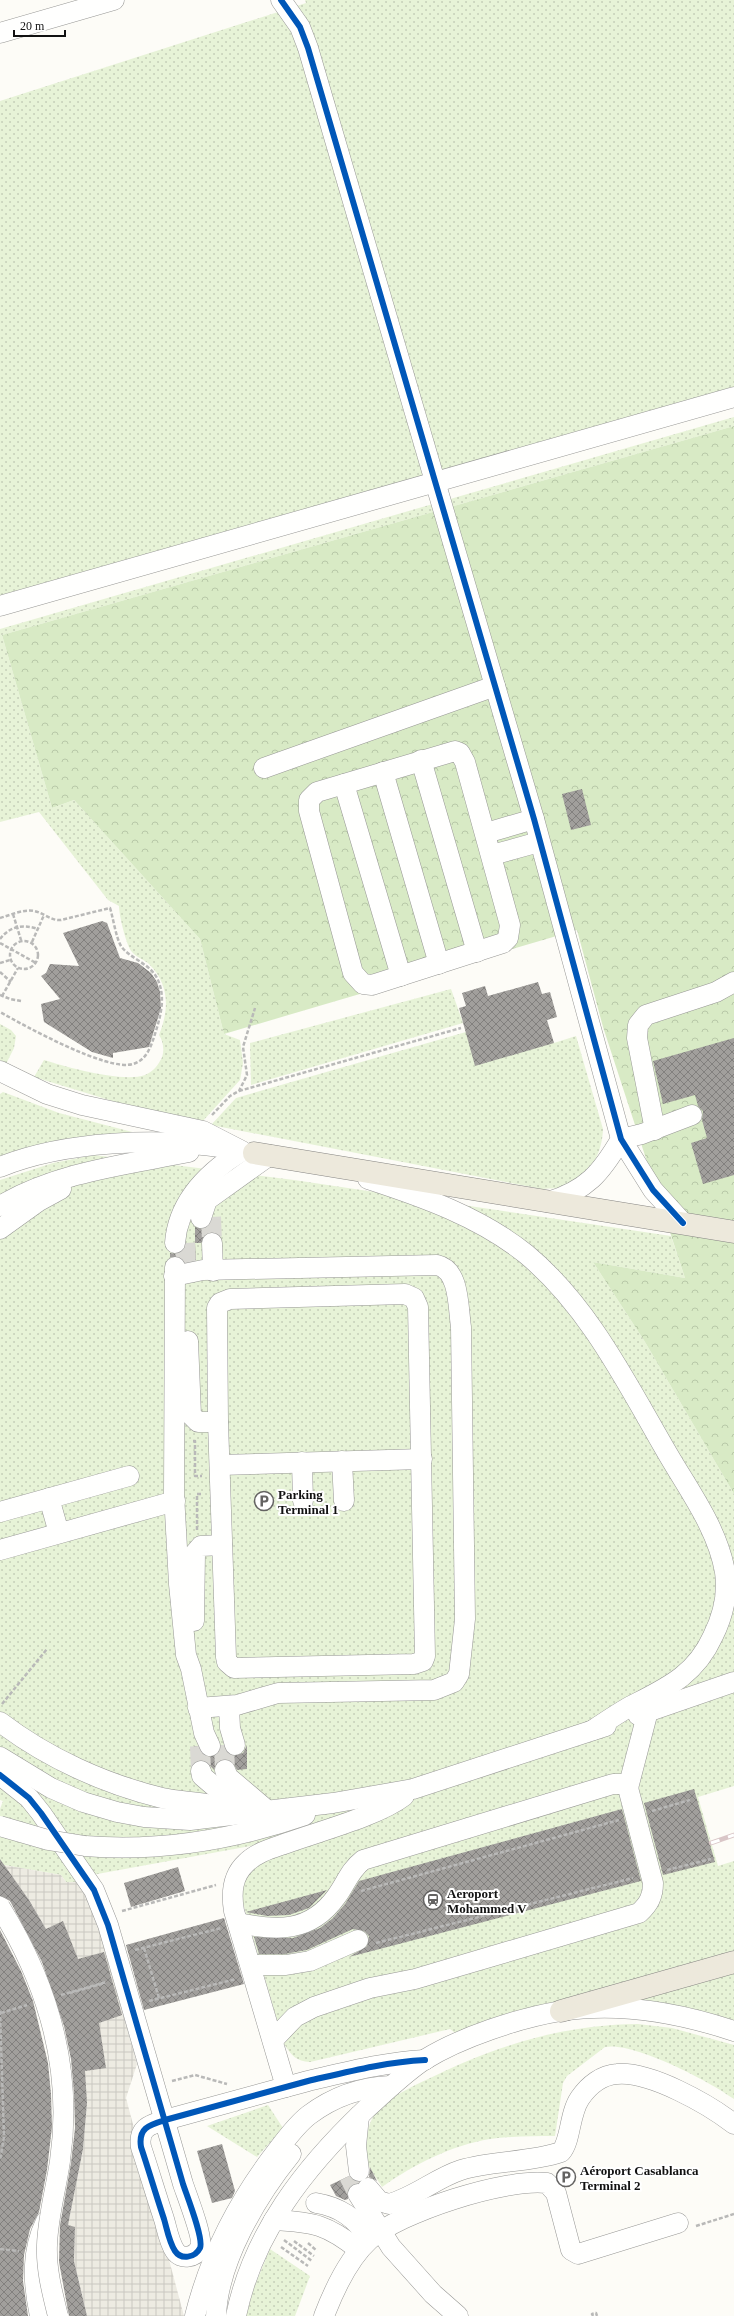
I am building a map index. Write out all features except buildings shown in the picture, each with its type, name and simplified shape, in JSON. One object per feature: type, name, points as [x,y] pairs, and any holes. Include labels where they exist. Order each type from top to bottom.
[{"type":"main road","points":[[255,1153],[734,1232]]},
{"type":"main road","points":[[562,2011],[734,1962]]},
{"type":"street","points":[[0,33],[114,0]]},
{"type":"street","points":[[281,0],[300,27],[308,48],[534,819],[621,1139],[653,1190],[683,1223]]},
{"type":"street","points":[[0,606],[734,397]]},
{"type":"street","points":[[264,768],[495,686]]},
{"type":"street","points":[[455,751],[463,757],[486,833],[511,932],[503,943],[401,976],[367,985],[358,982],[353,973],[308,805],[312,795],[317,792],[383,772],[455,751]]},
{"type":"street","points":[[421,760],[477,952]]},
{"type":"street","points":[[383,772],[439,964]]},
{"type":"street","points":[[344,784],[401,976]]},
{"type":"street","points":[[486,833],[534,819]]},
{"type":"street","points":[[492,855],[540,842]]},
{"type":"street","points":[[655,1130],[637,1038],[638,1025],[646,1015],[725,993],[734,982]]},
{"type":"street","points":[[0,1071],[47,1094],[82,1105],[203,1131],[255,1153]]},
{"type":"street","points":[[548,1202],[568,1196],[586,1185],[602,1170],[621,1139],[655,1130],[692,1115]]},
{"type":"street","points":[[0,1167],[61,1150],[100,1145],[172,1143],[216,1147],[255,1153]]},
{"type":"street","points":[[0,1206],[34,1188],[55,1180],[216,1147]]},
{"type":"street","points":[[229,1707],[217,1740],[198,1708],[191,1669],[186,1655],[175,1501],[174,1300],[190,1271],[194,1243],[178,1225],[199,1214],[211,1204],[216,1192],[255,1153]]},
{"type":"street","points":[[199,1214],[208,1175],[255,1153]]},
{"type":"street","points":[[331,1166],[429,1199],[487,1227],[525,1254],[555,1282],[580,1310],[621,1374],[714,1535],[725,1573],[724,1606],[716,1630],[706,1651],[695,1665],[667,1689],[623,1711],[593,1730]]},
{"type":"street","points":[[0,1229],[39,1201],[99,1170]]},
{"type":"street","points":[[190,1271],[440,1266],[448,1271],[454,1281],[461,1326],[465,1619],[460,1669],[457,1678],[446,1686],[434,1690],[278,1693],[229,1707],[198,1708]]},
{"type":"street","points":[[410,1295],[417,1302],[418,1306],[422,1459],[426,1652],[422,1660],[418,1663],[239,1669],[230,1666],[226,1657],[218,1422],[216,1313],[220,1303],[230,1300],[410,1295]]},
{"type":"street","points":[[174,1300],[184,1309],[188,1322],[191,1415],[198,1422],[218,1422]]},
{"type":"street","points":[[220,1465],[422,1459]]},
{"type":"street","points":[[342,1461],[344,1501]]},
{"type":"street","points":[[302,1462],[302,1501]]},
{"type":"street","points":[[0,1512],[129,1476]]},
{"type":"street","points":[[49,1498],[59,1533]]},
{"type":"street","points":[[0,1550],[175,1501]]},
{"type":"street","points":[[191,1669],[194,1655],[194,1553],[201,1546],[222,1545]]},
{"type":"street","points":[[1,1764],[83,1802],[117,1812],[177,1820],[268,1811],[333,1803],[413,1789],[734,1682]]},
{"type":"street","points":[[273,2040],[295,2017],[314,2007],[370,1988],[415,1979],[639,1913],[650,1900],[653,1883],[628,1788],[648,1711]]},
{"type":"street","points":[[0,1722],[43,1750],[88,1773],[117,1784],[175,1801],[216,1806],[240,1813]]},
{"type":"street","points":[[1,1764],[38,1809],[94,1890],[104,1916],[164,2120],[200,2240],[201,2245],[196,2253],[187,2257],[175,2251],[140,2141],[144,2129],[148,2125],[164,2120],[286,2087],[370,2067],[425,2060]]},
{"type":"street","points":[[240,1813],[221,1776],[268,1811]]},
{"type":"street","points":[[232,1925],[270,1929],[300,1925],[326,1909],[336,1897],[349,1873],[363,1860],[613,1784],[624,1784],[628,1788]]},
{"type":"street","points":[[286,2087],[273,2040],[247,1971],[232,1925],[232,1901],[235,1880],[246,1863],[259,1854],[384,1808],[413,1789]]},
{"type":"street","points":[[0,1826],[48,1840],[85,1846],[141,1848],[219,1839],[280,1824],[333,1803]]},
{"type":"street","points":[[0,1907],[31,1962],[44,1994],[52,2018],[60,2060],[63,2093],[63,2127],[60,2160],[51,2210],[47,2244],[47,2266],[58,2316]]},
{"type":"street","points":[[247,1971],[310,1961],[366,1942]]},
{"type":"street","points":[[236,2316],[246,2281],[274,2220],[303,2176],[344,2130],[391,2086],[425,2060],[463,2041],[508,2024],[562,2011],[629,2009],[662,2012],[708,2022],[734,2031]]},
{"type":"street","points":[[374,2237],[363,2191],[384,2203],[395,2202],[438,2179],[461,2170],[484,2164],[560,2152],[564,2148],[572,2114],[580,2098],[592,2084],[604,2077],[616,2074],[642,2077],[682,2092],[706,2104],[734,2124]]},
{"type":"street","points":[[195,2316],[210,2266],[237,2209],[261,2171],[296,2127],[324,2105],[339,2097],[373,2087],[391,2086]]},
{"type":"street","points":[[216,2316],[218,2296],[236,2244],[258,2203],[283,2164],[305,2137],[335,2110],[371,2091],[391,2086]]},
{"type":"street","points":[[344,2130],[343,2147],[354,2173],[359,2116]]},
{"type":"street","points":[[274,2220],[298,2221],[325,2227],[337,2233],[374,2237],[431,2207],[459,2198],[518,2185],[541,2182],[552,2187],[556,2193],[571,2250],[575,2254],[582,2254],[678,2223]]},
{"type":"street","points":[[324,2316],[336,2287],[374,2237],[395,2202]]},
{"type":"street","points":[[316,2203],[342,2210],[374,2237],[458,2316]]},
{"type":"street","points":[[40,2316],[33,2276],[35,2254],[41,2231],[51,2210]]},
{"type":"path","points":[[0,918],[13,914],[35,911],[55,920],[61,920],[110,908],[121,946],[146,965],[156,977],[162,992],[162,1008],[150,1049],[144,1058],[135,1064],[124,1066],[113,1065],[97,1060],[0,1012]]},
{"type":"path","points":[[13,914],[21,940]]},
{"type":"path","points":[[32,942],[44,915]]},
{"type":"path","points":[[0,939],[9,930],[17,927],[24,926],[38,929]]},
{"type":"path","points":[[21,940],[32,942],[37,948],[39,956],[36,963],[31,968],[18,968],[10,960],[10,949],[21,940]]},
{"type":"path","points":[[0,943],[36,963]]},
{"type":"path","points":[[0,964],[10,960]]},
{"type":"path","points":[[18,968],[11,982],[1,995],[21,1001]]},
{"type":"path","points":[[0,972],[11,982]]},
{"type":"path","points":[[239,1091],[246,1075],[243,1047],[256,1008]]},
{"type":"path","points":[[203,1131],[213,1114],[230,1096],[239,1091],[461,1028]]},
{"type":"path","points":[[195,1441],[196,1476]]},
{"type":"path","points":[[0,1707],[47,1649]]},
{"type":"path","points":[[645,1813],[690,1800]]},
{"type":"path","points":[[355,1892],[622,1819]]},
{"type":"path","points":[[665,1870],[711,1859]]},
{"type":"path","points":[[366,1942],[634,1878]]},
{"type":"path","points":[[104,1916],[235,1880]]},
{"type":"path","points":[[131,1951],[232,1925]]},
{"type":"path","points":[[144,1948],[159,1998]]},
{"type":"path","points":[[144,2002],[247,1971]]},
{"type":"path","points":[[102,1984],[74,1993],[64,1994],[102,1984]]},
{"type":"path","points":[[64,1994],[73,1989]]},
{"type":"path","points":[[0,2011],[4,2137],[0,2160]]},
{"type":"path","points":[[156,2091],[170,2082],[195,2075],[233,2085]]},
{"type":"path","points":[[308,2266],[278,2245],[289,2236],[314,2256]]},
{"type":"path","points":[[304,2238],[317,2251]]},
{"type":"path","points":[[283,2240],[312,2261]]},
{"type":"path","points":[[593,2316],[592,2314],[596,2313],[597,2316]]},
{"type":"green space","points":[[305,0],[734,0],[734,392],[0,606],[0,101],[306,3]]},
{"type":"green space","points":[[734,417],[734,426],[2,635],[52,808],[74,800],[200,939],[224,1034],[240,1040],[243,1063],[240,1080],[202,1122],[145,1111],[34,1077],[44,1060],[109,1076],[135,1077],[150,1073],[157,1066],[163,1055],[163,1044],[159,1035],[165,1016],[166,998],[161,980],[156,972],[149,964],[132,952],[127,943],[119,906],[108,900],[39,812],[0,822],[0,629]]},
{"type":"green space","points":[[734,426],[734,1494],[645,1342],[593,1262],[685,1278],[603,1027],[577,930],[224,1034],[200,939],[74,800],[52,808],[2,635]]},
{"type":"green space","points":[[451,989],[463,1023],[251,1085],[250,1043]]},
{"type":"green space","points":[[0,1024],[11,1030],[16,1036],[14,1048],[6,1064],[0,1060]]},
{"type":"green space","points":[[466,1032],[554,1043],[576,1036],[603,1129],[600,1147],[594,1162],[582,1176],[564,1187],[542,1189],[211,1125],[236,1098]]},
{"type":"green space","points":[[3,1092],[59,1113],[140,1134],[0,1161],[0,1094]]},
{"type":"green space","points":[[94,1155],[294,1180],[671,1236],[685,1278],[593,1262],[645,1342],[734,1494],[734,1786],[698,1797],[718,1866],[734,1861],[734,2030],[703,2019],[566,2014],[468,2043],[450,2029],[310,2062],[305,2061],[295,2057],[289,2052],[284,2044],[240,1893],[238,1878],[267,1843],[81,1877],[75,1882],[66,1882],[61,1875],[4,1865],[0,1860],[0,1809],[3,1801],[0,1800],[0,1180],[53,1163]]},
{"type":"green space","points":[[638,2024],[672,2028],[734,2045],[734,2099],[690,2073],[652,2056],[634,2050],[618,2047],[605,2047],[567,2076],[563,2083],[555,2136],[498,2138],[461,2146],[433,2157],[382,2187],[362,2156],[366,2137],[375,2113],[382,2105],[421,2082],[477,2057],[555,2033],[609,2025]]},
{"type":"green space","points":[[268,2105],[283,2128],[257,2157],[207,2126]]},
{"type":"green space","points":[[270,2249],[310,2276],[295,2316],[246,2316],[253,2290]]},
{"type":"shaded area","points":[[4,1865],[61,1875],[66,1882],[75,1882],[81,1877],[89,1889],[137,2064],[126,2098],[184,2316],[87,2316],[74,2261],[75,2228],[68,2225],[83,2149],[87,2103],[50,1936],[29,1900]]},
{"type":"tunnel","points":[[211,1217],[212,1243]]},
{"type":"tunnel","points":[[185,1243],[186,1267]]},
{"type":"tunnel","points":[[224,1745],[225,1770]]},
{"type":"tunnel","points":[[200,1746],[201,1771]]},
{"type":"tunnel","points":[[349,2176],[358,2194]]},
{"type":"railway","points":[[711,1843],[734,1835]]},
{"type":"cycle path","points":[[281,0],[300,27],[308,48],[534,819],[621,1139],[653,1190],[683,1223]]},
{"type":"cycle path","points":[[0,1775],[29,1798],[41,1813],[94,1890],[108,1925],[164,2119],[174,2152],[183,2184],[200,2236],[200,2248],[195,2254],[188,2257],[178,2254],[170,2240],[141,2147],[141,2135],[146,2128],[154,2124],[159,2122],[165,2120],[308,2081],[381,2065],[425,2060]]},
{"type":"place","name":"Parking Terminal 1","points":[[264,1501]]},
{"type":"place","name":"Aeroport Mohammed V","points":[[433,1900]]},
{"type":"place","name":"Aéroport Casablanca Terminal 2","points":[[566,2177]]}]
